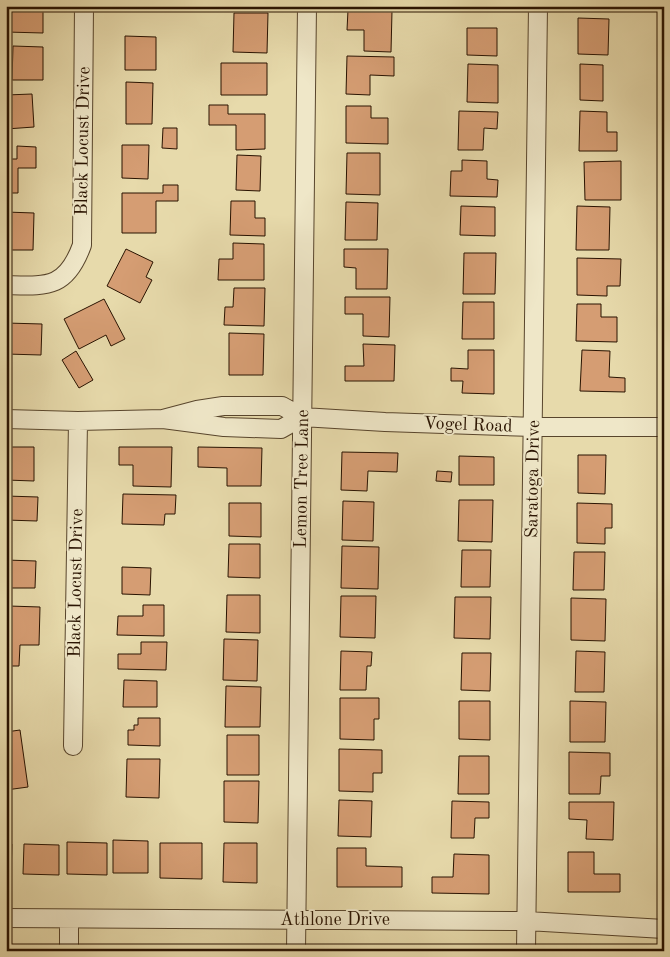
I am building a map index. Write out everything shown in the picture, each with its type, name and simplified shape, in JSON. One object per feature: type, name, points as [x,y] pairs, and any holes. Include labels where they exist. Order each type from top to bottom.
[{"type":"street","name":"Black Locust Drive","points":[[6,285],[43,286],[58,280],[74,266],[82,245],[84,6]]},
{"type":"street","name":"Lemon Tree Lane","points":[[296,951],[307,6]]},
{"type":"street","name":"Saratoga Drive","points":[[526,951],[538,6]]},
{"type":"street","name":"Vogel Road","points":[[6,418],[78,420],[162,419],[197,410],[243,406],[282,406],[302,417],[534,427],[664,427]]},
{"type":"street","name":"Black Locust Drive","points":[[73,746],[78,420]]},
{"type":"street","name":"Athlone Drive","points":[[6,918],[527,922],[664,929]]},
{"type":"street","points":[[69,918],[69,951]]},
{"type":"building","points":[[6,6],[43,9],[43,33],[6,32]]},
{"type":"building","points":[[128,6],[159,6],[158,11],[128,10]]},
{"type":"building","points":[[348,10],[392,11],[391,52],[364,51],[364,30],[347,30]]},
{"type":"building","points":[[234,13],[268,13],[267,53],[233,52]]},
{"type":"building","points":[[578,18],[609,19],[608,55],[578,54]]},
{"type":"building","points":[[467,28],[497,28],[497,56],[467,55]]},
{"type":"building","points":[[125,36],[156,37],[156,70],[125,70]]},
{"type":"building","points":[[13,46],[43,47],[43,80],[12,80]]},
{"type":"building","points":[[347,56],[394,57],[394,76],[370,75],[370,95],[346,94]]},
{"type":"building","points":[[221,63],[267,63],[267,95],[221,95]]},
{"type":"building","points":[[468,64],[498,65],[498,103],[467,102]]},
{"type":"building","points":[[580,64],[603,65],[603,101],[580,100]]},
{"type":"building","points":[[126,82],[153,83],[152,124],[126,124]]},
{"type":"building","points":[[32,94],[34,127],[6,129],[6,95]]},
{"type":"building","points":[[209,105],[228,105],[228,114],[265,114],[265,149],[236,150],[236,125],[209,125]]},
{"type":"building","points":[[346,106],[371,106],[371,118],[388,118],[388,144],[346,143]]},
{"type":"building","points":[[459,111],[498,112],[497,129],[484,128],[483,150],[458,150]]},
{"type":"building","points":[[580,111],[607,112],[607,132],[617,132],[617,151],[579,151]]},
{"type":"building","points":[[163,128],[177,128],[177,149],[162,148]]},
{"type":"building","points":[[122,145],[149,145],[148,179],[122,178]]},
{"type":"building","points":[[17,146],[36,147],[36,168],[18,168],[18,193],[6,193],[6,159],[17,159]]},
{"type":"building","points":[[347,153],[380,153],[380,195],[346,194]]},
{"type":"building","points":[[237,155],[261,156],[260,191],[236,190]]},
{"type":"building","points":[[462,160],[487,161],[487,179],[498,180],[497,197],[450,196],[451,171],[462,171]]},
{"type":"building","points":[[621,161],[621,200],[585,200],[584,162]]},
{"type":"building","points":[[163,185],[178,185],[178,201],[156,201],[156,233],[122,233],[122,193],[163,193]]},
{"type":"building","points":[[231,201],[255,201],[255,218],[265,218],[265,236],[230,235]]},
{"type":"building","points":[[346,202],[378,203],[377,240],[345,240]]},
{"type":"building","points":[[461,206],[495,207],[495,236],[460,235]]},
{"type":"building","points":[[577,206],[610,207],[609,250],[576,250]]},
{"type":"building","points":[[6,212],[34,213],[33,250],[6,250]]},
{"type":"building","points":[[233,243],[264,244],[264,280],[218,280],[219,259],[233,259]]},
{"type":"building","points":[[126,249],[153,262],[146,277],[152,280],[140,303],[107,286]]},
{"type":"building","points":[[344,249],[388,249],[387,289],[356,289],[356,268],[344,267]]},
{"type":"building","points":[[464,253],[496,253],[495,294],[463,294]]},
{"type":"building","points":[[577,258],[621,259],[620,286],[607,286],[607,296],[577,295]]},
{"type":"building","points":[[234,288],[265,288],[264,326],[224,325],[225,307],[233,307]]},
{"type":"building","points":[[345,297],[390,297],[389,337],[363,336],[363,314],[345,314]]},
{"type":"building","points":[[104,299],[125,339],[111,346],[106,335],[79,349],[64,319]]},
{"type":"building","points":[[463,302],[494,302],[494,339],[462,339]]},
{"type":"building","points":[[577,304],[601,304],[601,317],[617,317],[617,342],[576,341]]},
{"type":"building","points":[[6,323],[42,324],[41,355],[6,354]]},
{"type":"building","points":[[229,333],[264,334],[263,375],[229,375]]},
{"type":"building","points":[[363,344],[395,345],[394,381],[345,381],[345,366],[364,366]]},
{"type":"building","points":[[468,350],[494,350],[494,394],[462,393],[463,381],[451,381],[451,368],[468,369]]},
{"type":"building","points":[[582,350],[610,351],[609,377],[625,378],[625,392],[580,391]]},
{"type":"building","points":[[76,351],[93,380],[79,388],[62,360]]},
{"type":"building","points":[[659,378],[664,378],[664,392],[659,392]]},
{"type":"building","points":[[6,447],[34,447],[34,481],[6,480]]},
{"type":"building","points":[[119,447],[172,447],[171,487],[133,486],[133,465],[119,465]]},
{"type":"building","points":[[198,447],[262,448],[261,486],[227,486],[227,468],[198,467]]},
{"type":"building","points":[[342,452],[398,453],[397,472],[368,471],[367,491],[341,490]]},
{"type":"building","points":[[578,455],[606,455],[605,494],[578,493]]},
{"type":"building","points":[[459,456],[494,457],[494,485],[459,485]]},
{"type":"building","points":[[437,471],[452,472],[451,482],[436,481]]},
{"type":"building","points":[[123,494],[176,495],[175,514],[165,514],[164,525],[122,524]]},
{"type":"building","points":[[6,496],[38,497],[37,521],[6,520]]},
{"type":"building","points":[[459,500],[493,500],[492,542],[458,541]]},
{"type":"building","points":[[343,501],[374,502],[373,541],[342,540]]},
{"type":"building","points":[[229,503],[261,503],[261,537],[229,536]]},
{"type":"building","points":[[577,503],[612,504],[612,528],[605,528],[605,544],[577,543]]},
{"type":"building","points":[[229,544],[260,544],[260,578],[228,577]]},
{"type":"building","points":[[342,546],[379,547],[378,589],[341,588]]},
{"type":"building","points":[[462,550],[491,550],[490,587],[461,587]]},
{"type":"building","points":[[574,552],[605,552],[604,590],[573,590]]},
{"type":"building","points":[[6,560],[36,561],[35,588],[6,588]]},
{"type":"building","points":[[122,567],[151,568],[150,595],[122,594]]},
{"type":"building","points":[[227,595],[260,595],[260,633],[226,632]]},
{"type":"building","points":[[341,596],[376,596],[375,638],[340,637]]},
{"type":"building","points":[[455,597],[491,597],[490,639],[454,638]]},
{"type":"building","points":[[571,598],[606,599],[605,641],[571,640]]},
{"type":"building","points":[[143,605],[164,605],[164,636],[117,635],[118,616],[143,616]]},
{"type":"building","points":[[9,606],[40,607],[39,645],[20,645],[19,666],[6,666]]},
{"type":"building","points":[[224,639],[258,640],[257,681],[223,680]]},
{"type":"building","points":[[141,642],[167,642],[166,670],[118,669],[118,654],[141,654]]},
{"type":"building","points":[[341,651],[372,652],[371,666],[367,666],[366,690],[340,690]]},
{"type":"building","points":[[576,651],[605,652],[604,692],[575,692]]},
{"type":"building","points":[[462,653],[491,653],[490,691],[461,690]]},
{"type":"building","points":[[124,680],[157,681],[157,707],[123,707]]},
{"type":"building","points":[[226,686],[261,687],[260,727],[225,727]]},
{"type":"building","points":[[340,698],[379,698],[379,719],[374,719],[374,740],[340,739]]},
{"type":"building","points":[[459,701],[490,701],[490,740],[459,739]]},
{"type":"building","points":[[570,701],[606,702],[605,742],[570,742]]},
{"type":"building","points":[[138,718],[160,718],[160,746],[128,745],[128,730],[134,730],[134,725],[138,725]]},
{"type":"building","points":[[20,730],[28,787],[6,790],[6,732]]},
{"type":"building","points":[[227,735],[259,735],[259,775],[227,775]]},
{"type":"building","points":[[339,749],[382,750],[382,773],[373,773],[373,792],[339,791]]},
{"type":"building","points":[[569,752],[610,753],[610,776],[601,776],[600,794],[569,794]]},
{"type":"building","points":[[459,756],[489,756],[489,794],[458,794]]},
{"type":"building","points":[[127,759],[160,759],[159,798],[126,797]]},
{"type":"building","points":[[224,781],[259,781],[258,823],[224,822]]},
{"type":"building","points":[[339,800],[372,801],[371,837],[338,836]]},
{"type":"building","points":[[452,801],[489,802],[489,818],[475,818],[474,838],[451,838]]},
{"type":"building","points":[[569,802],[614,802],[613,840],[586,839],[587,820],[569,819]]},
{"type":"building","points":[[113,840],[148,841],[148,873],[113,873]]},
{"type":"building","points":[[67,842],[107,843],[107,875],[67,874]]},
{"type":"building","points":[[160,843],[202,843],[202,879],[160,878]]},
{"type":"building","points":[[224,843],[257,843],[257,883],[223,882]]},
{"type":"building","points":[[6,844],[12,844],[11,875],[6,875]]},
{"type":"building","points":[[24,844],[59,845],[59,875],[23,874]]},
{"type":"building","points":[[337,848],[366,848],[366,866],[402,867],[402,887],[337,887]]},
{"type":"building","points":[[568,852],[594,852],[594,874],[620,874],[620,892],[568,892]]},
{"type":"building","points":[[454,854],[489,855],[489,894],[432,893],[432,877],[453,877]]},
{"type":"building","points":[[661,882],[664,883],[664,900],[661,899]]},
{"type":"building","points":[[6,948],[29,949],[29,951],[6,951]]}]
